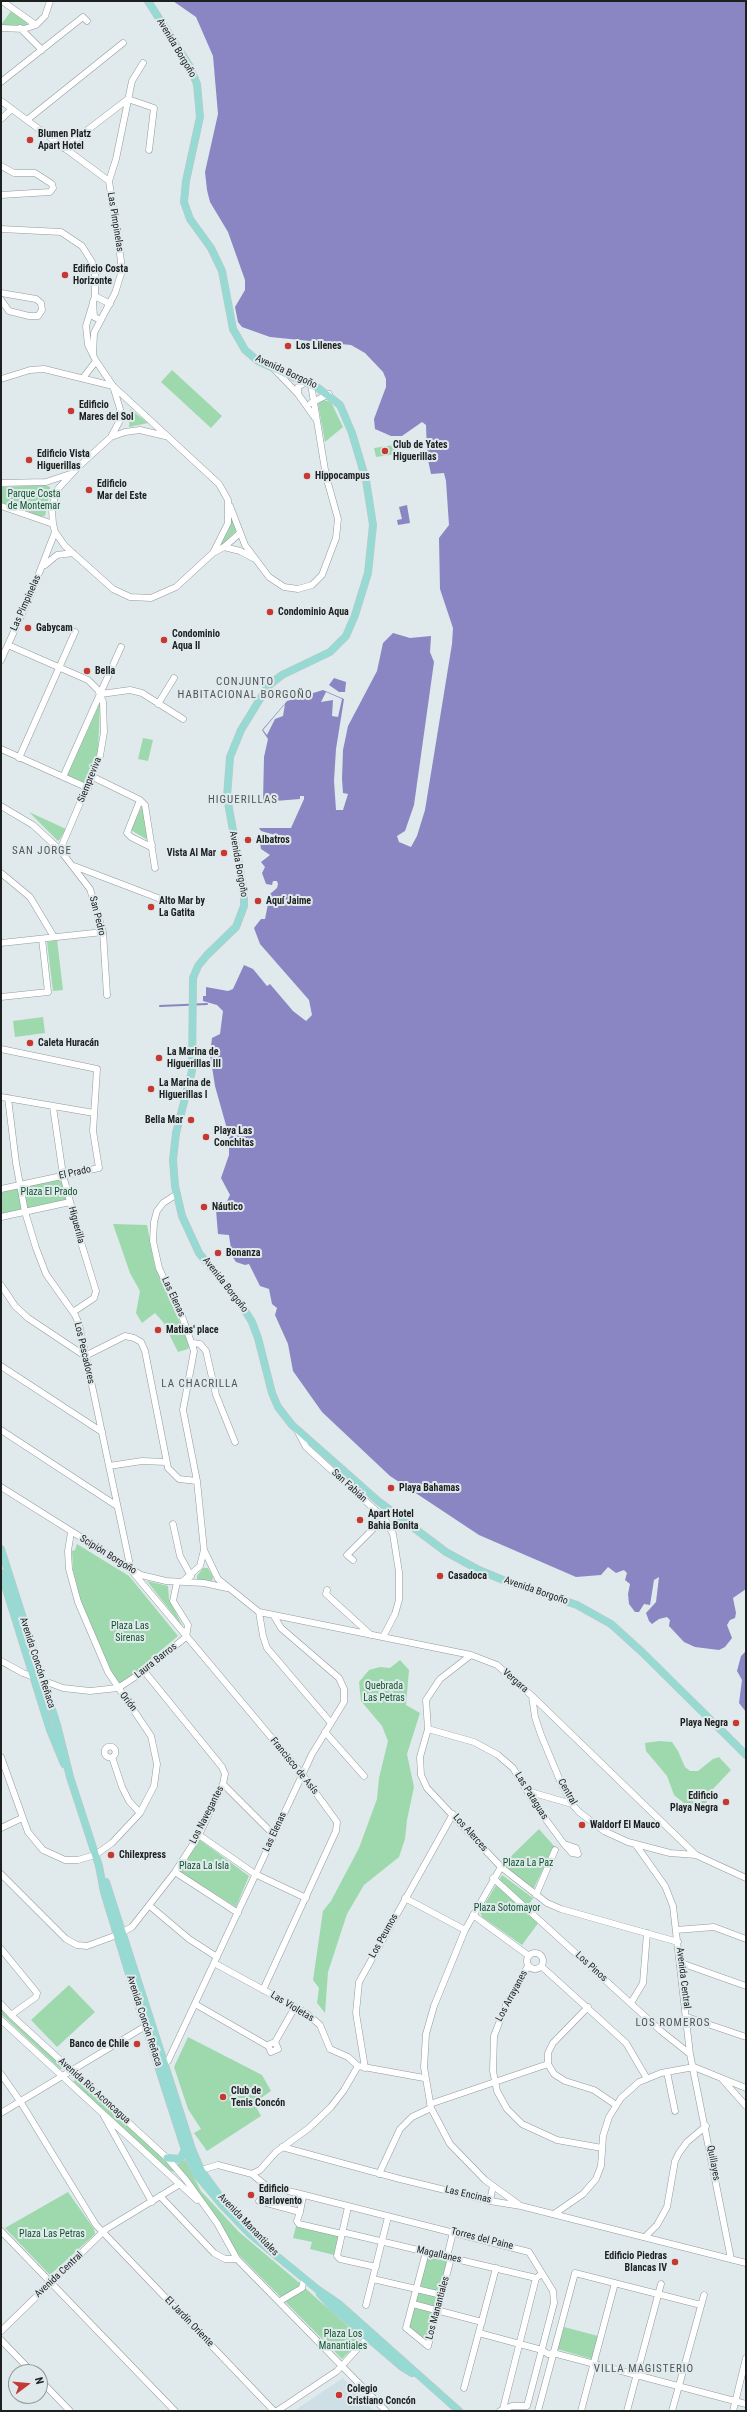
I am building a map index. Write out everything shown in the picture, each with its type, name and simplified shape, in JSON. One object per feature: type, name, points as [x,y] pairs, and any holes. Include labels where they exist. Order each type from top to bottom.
[{"type":"main road","name":"Avenida Borgoño","points":[[148,1],[190,67],[199,92],[199,121],[184,195],[188,215],[211,248],[222,271],[229,316],[236,336],[251,356],[328,394],[340,405],[347,420],[369,491],[373,525],[368,573],[355,615],[346,636],[330,652],[274,680],[252,710],[237,738],[228,767],[227,796],[244,892],[244,906],[236,927],[198,966],[193,978],[192,1071],[173,1151],[174,1177],[185,1223],[199,1253],[241,1304],[252,1322],[274,1400],[287,1419],[298,1430],[378,1501],[446,1552],[479,1570],[503,1580],[577,1605],[611,1624],[643,1653],[746,1755]]},
{"type":"main road","name":"Avenida Concón Reñaca","points":[[1,1549],[43,1681],[70,1777],[96,1855],[185,2150],[198,2172]]},
{"type":"main road","name":"Avenida Concón Reñaca","points":[[1,1573],[53,1736],[70,1777]]},
{"type":"main road","name":"Avenida Concón Reñaca","points":[[160,2064],[192,2149],[198,2172]]},
{"type":"main road","points":[[167,2158],[180,2159],[185,2150]]},
{"type":"main road","name":"Avenida Manantiales","points":[[198,2172],[236,2220],[304,2279],[336,2302],[402,2367],[417,2374],[460,2411]]},
{"type":"street","points":[[2,1],[36,25]]},
{"type":"street","points":[[1,28],[20,28],[36,25],[45,16],[50,1]]},
{"type":"street","points":[[1,82],[83,17],[87,21]]},
{"type":"street","points":[[20,28],[42,50]]},
{"type":"street","points":[[27,120],[123,43]]},
{"type":"street","points":[[109,181],[116,158],[134,76],[143,63]]},
{"type":"street","points":[[64,148],[128,99]]},
{"type":"street","points":[[128,99],[154,108],[149,150]]},
{"type":"street","name":"Las Pimpinelas","points":[[1,101],[109,181],[121,267],[118,287],[94,333],[93,355],[96,362],[113,386],[219,484],[229,504],[227,528],[213,553],[176,587],[156,597],[141,599],[124,595],[113,589],[73,552],[55,532],[53,524],[53,500],[56,491],[71,473],[111,437],[119,422],[121,413],[113,386]]},
{"type":"street","points":[[1,119],[12,109]]},
{"type":"street","points":[[1,166],[14,173],[35,173],[52,184],[53,188],[50,192],[1,195]]},
{"type":"street","points":[[1,229],[47,230],[61,232],[72,238],[86,251],[92,262],[96,282],[94,317],[101,320]]},
{"type":"street","points":[[1,293],[36,299],[42,310],[38,316],[30,316],[9,311],[1,300]]},
{"type":"street","points":[[94,298],[110,304]]},
{"type":"street","points":[[93,355],[87,340],[86,326],[94,298]]},
{"type":"street","points":[[83,378],[96,362]]},
{"type":"street","points":[[272,367],[298,394],[315,418]]},
{"type":"street","points":[[1,379],[37,369],[57,371],[113,386]]},
{"type":"street","points":[[229,504],[240,533],[253,558],[269,577],[284,587],[293,589],[312,585],[324,571],[336,538],[338,520],[315,418],[314,401],[308,383],[298,387],[298,394]]},
{"type":"street","points":[[304,402],[309,404],[328,394]]},
{"type":"street","name":"Las Pimpinelas","points":[[111,437],[125,432],[140,430],[167,436]]},
{"type":"street","points":[[1,483],[46,482],[71,473]]},
{"type":"street","points":[[1,506],[53,524]]},
{"type":"street","name":"Las Pimpinelas","points":[[1,660],[42,567],[55,532]]},
{"type":"street","points":[[213,553],[224,547],[240,533]]},
{"type":"street","points":[[224,547],[240,551],[253,558]]},
{"type":"street","name":"Las Pimpinelas","points":[[42,567],[58,555],[73,552]]},
{"type":"street","points":[[19,758],[75,632]]},
{"type":"street","points":[[8,645],[88,680],[101,694]]},
{"type":"street","points":[[63,777],[121,647]]},
{"type":"street","points":[[158,704],[174,678]]},
{"type":"street","points":[[101,694],[130,690],[147,696],[183,718]]},
{"type":"street","name":"Siempreviva","points":[[60,850],[93,777],[100,756],[104,732],[103,702],[101,694]]},
{"type":"street","points":[[1,749],[88,788]]},
{"type":"street","points":[[93,777],[140,800],[146,809],[155,868]]},
{"type":"street","points":[[140,800],[127,833],[131,837],[149,846],[152,845]]},
{"type":"street","name":"San Pedro","points":[[1,806],[33,825],[60,850],[74,866],[90,889],[102,932],[107,995]]},
{"type":"street","points":[[74,866],[158,898]]},
{"type":"street","points":[[1,873],[30,897],[54,937]]},
{"type":"street","points":[[2,942],[102,932]]},
{"type":"street","points":[[1,997],[48,992],[42,939]]},
{"type":"street","name":"El Prado","points":[[1,1050],[97,1069],[93,1131],[99,1168],[1,1189]]},
{"type":"street","points":[[4,1097],[53,1107],[94,1113]]},
{"type":"street","name":"Los Pescadores","points":[[4,1097],[25,1212],[40,1261],[54,1287],[73,1312],[79,1324],[116,1506],[131,1570]]},
{"type":"street","name":"Higuerilla","points":[[53,1107],[63,1176],[96,1294],[91,1301],[73,1312]]},
{"type":"street","name":"Las Elenas","points":[[177,1194],[163,1203],[157,1211],[154,1222],[153,1241],[159,1268],[193,1343],[195,1357],[183,1400],[183,1410],[197,1481],[204,1550],[212,1572],[228,1589]]},
{"type":"street","points":[[1,1217],[70,1202]]},
{"type":"street","points":[[1,1285],[10,1299],[28,1318],[85,1356],[125,1336],[134,1338],[141,1342],[147,1360],[166,1462],[170,1471],[175,1477],[182,1480],[197,1481]]},
{"type":"street","points":[[193,1343],[200,1344],[206,1351],[216,1395],[235,1442]]},
{"type":"street","points":[[1,1366],[102,1432]]},
{"type":"street","points":[[1,1430],[116,1506]]},
{"type":"street","name":"San Fabián","points":[[298,1430],[306,1447],[384,1518],[395,1540],[399,1590],[396,1610],[383,1637]]},
{"type":"street","points":[[109,1466],[142,1461],[166,1462]]},
{"type":"street","name":"Scipión Borgoño","points":[[1,1487],[131,1570],[152,1579],[204,1583],[228,1589]]},
{"type":"street","points":[[353,1560],[347,1555],[384,1518]]},
{"type":"street","points":[[173,1524],[180,1556],[191,1576]]},
{"type":"street","name":"Orión","points":[[71,1532],[68,1560],[74,1590],[96,1647],[118,1688],[148,1730],[157,1757],[154,1786],[140,1813],[120,1836],[96,1855]]},
{"type":"street","name":"Las Elenas","points":[[180,1582],[191,1576],[200,1566],[204,1550]]},
{"type":"street","name":"Francisco de Asís","points":[[131,1570],[302,1774],[332,1813],[338,1827],[263,1990]]},
{"type":"street","name":"Laura Barros","points":[[1,1661],[43,1681],[80,1691],[118,1688],[144,1671],[186,1637],[188,1625],[173,1601],[180,1582]]},
{"type":"street","name":"Vergara","points":[[228,1589],[259,1612],[471,1655],[497,1665],[532,1696],[696,1855],[746,1878]]},
{"type":"street","points":[[327,1590],[326,1594],[371,1635]]},
{"type":"street","points":[[259,1612],[262,1636],[268,1648],[331,1723]]},
{"type":"street","name":"Las Elenas","points":[[160,2064],[168,2061],[302,1774],[325,1732],[344,1702],[345,1693],[341,1681],[281,1628],[274,1616]]},
{"type":"street","name":"Los Alerces","points":[[471,1655],[440,1678],[432,1688],[426,1700],[428,1728],[420,1757],[421,1774],[430,1792],[453,1814],[501,1867],[536,1895],[561,1909],[678,1942]]},
{"type":"street","name":"Los Navegantes","points":[[1,1874],[73,1944],[87,1946],[120,1934],[132,1927],[150,1906],[175,1872],[199,1836],[225,1778],[222,1768],[144,1671]]},
{"type":"street","name":"Central","points":[[532,1696],[537,1726],[560,1783],[572,1804],[604,1831],[636,1845],[670,1853],[696,1855]]},
{"type":"street","name":"Las Pataguas","points":[[428,1728],[474,1742],[492,1751],[513,1768],[564,1844]]},
{"type":"street","points":[[325,1732],[364,1776]]},
{"type":"street","points":[[1,1757],[22,1818],[34,1842],[53,1857],[71,1861],[96,1855]]},
{"type":"street","points":[[112,1757],[122,1787],[129,1801],[140,1813]]},
{"type":"street","points":[[1,1781],[8,1778]]},
{"type":"street","points":[[223,1784],[274,1835]]},
{"type":"street","points":[[527,1791],[572,1804]]},
{"type":"street","name":"Los Peumos","points":[[365,2068],[356,2013],[358,1988],[364,1971],[453,1814]]},
{"type":"street","points":[[1,1828],[22,1818]]},
{"type":"street","points":[[199,1836],[255,1874],[306,1898]]},
{"type":"street","name":"Avenida Central","points":[[636,1845],[668,1893],[674,1912],[688,2017],[690,2054],[694,2067]]},
{"type":"street","points":[[536,1895],[555,1850]]},
{"type":"street","points":[[501,1867],[493,1878],[464,1930],[434,2006],[424,2045],[424,2078],[431,2106],[450,2144],[493,2186],[521,2206]]},
{"type":"street","points":[[175,1872],[238,1913]]},
{"type":"street","name":"Los Pinos","points":[[493,1878],[661,2031],[690,2054]]},
{"type":"street","points":[[405,1898],[464,1930]]},
{"type":"street","points":[[150,1906],[189,1939],[217,1957]]},
{"type":"street","points":[[473,1915],[529,1956]]},
{"type":"street","points":[[676,1930],[714,1927],[746,1939]]},
{"type":"street","points":[[631,2003],[643,1983],[647,1933]]},
{"type":"street","points":[[1,1949],[37,1993],[36,1997],[11,2015]]},
{"type":"street","points":[[536,1953],[541,1955],[543,1959],[541,1966],[535,1969],[528,1966],[527,1961],[529,1956],[536,1953]]},
{"type":"street","name":"Las Violetas","points":[[214,1963],[295,2006],[320,2025],[330,2049],[348,2057],[358,2066],[424,2078]]},
{"type":"street","points":[[681,1963],[746,1986]]},
{"type":"street","name":"Los Arrayanes","points":[[528,1966],[498,2020],[492,2050],[495,2084],[507,2109],[522,2124],[539,2133],[564,2142],[602,2148]]},
{"type":"street","points":[[541,1966],[588,2006],[626,2043],[646,2077]]},
{"type":"street","name":"Avenida Río Aconcagua","points":[[1,2004],[11,2015],[167,2158],[186,2180],[209,2213]]},
{"type":"street","points":[[195,2004],[268,2046],[270,2051],[275,2052],[278,2048],[275,2042]]},
{"type":"street","points":[[268,2046],[271,2042],[275,2042],[295,2006]]},
{"type":"street","points":[[588,2006],[553,2043],[548,2053],[548,2064],[554,2074],[564,2081],[594,2090],[616,2105]]},
{"type":"street","points":[[688,2017],[746,2037]]},
{"type":"street","name":"Avenida Río Aconcagua","points":[[1,2020],[102,2111],[209,2213]]},
{"type":"street","points":[[1,2113],[148,2024]]},
{"type":"street","points":[[379,2174],[400,2129],[412,2117],[431,2106],[548,2064]]},
{"type":"street","points":[[198,2172],[218,2165],[252,2174],[260,2170],[282,2147],[308,2128],[332,2107],[358,2066]]},
{"type":"street","points":[[554,2214],[583,2194],[591,2186],[601,2166],[606,2124],[616,2105],[632,2086],[646,2077],[694,2067],[746,2088]]},
{"type":"street","name":"Quillayes","points":[[694,2067],[731,2258]]},
{"type":"street","points":[[667,2072],[676,2111]]},
{"type":"street","name":"El Jardín Oriente","points":[[1,2074],[20,2101],[96,2225],[276,2411]]},
{"type":"street","points":[[721,2078],[746,2106]]},
{"type":"street","points":[[102,2111],[152,2202]]},
{"type":"street","points":[[645,2237],[657,2225],[667,2207],[675,2161],[679,2153],[687,2142],[706,2126]]},
{"type":"street","name":"Las Encinas","points":[[282,2147],[379,2174],[490,2201],[521,2206],[554,2214],[746,2263]]},
{"type":"street","name":"Torres del Paine","points":[[252,2174],[265,2185],[303,2196],[525,2250],[543,2274],[555,2298],[527,2406],[512,2406],[501,2410]]},
{"type":"street","name":"Avenida Central","points":[[1,2331],[103,2233],[180,2184]]},
{"type":"street","points":[[490,2201],[493,2186]]},
{"type":"street","points":[[160,2196],[214,2253],[225,2259],[237,2259]]},
{"type":"street","points":[[259,2201],[300,2212],[303,2196]]},
{"type":"street","points":[[348,2207],[336,2253],[338,2258],[376,2268]]},
{"type":"street","name":"Magallanes","points":[[300,2212],[297,2221],[299,2224],[382,2241],[536,2278]]},
{"type":"street","points":[[209,2213],[221,2230],[237,2259],[280,2301],[386,2411]]},
{"type":"street","points":[[366,2304],[388,2217]]},
{"type":"street","points":[[1,2231],[175,2411]]},
{"type":"street","points":[[449,2257],[452,2232]]},
{"type":"street","name":"Los Manantiales","points":[[426,2252],[406,2328],[428,2346],[442,2295],[449,2257]]},
{"type":"street","points":[[464,2388],[496,2268]]},
{"type":"street","points":[[538,2411],[575,2273],[701,2305]]},
{"type":"street","points":[[501,2410],[536,2278],[543,2274]]},
{"type":"street","points":[[280,2301],[296,2294],[303,2287],[304,2279]]},
{"type":"street","points":[[373,2279],[442,2295]]},
{"type":"street","points":[[581,2411],[615,2283]]},
{"type":"street","points":[[627,2411],[661,2284]]},
{"type":"street","points":[[672,2411],[704,2295]]},
{"type":"street","points":[[413,2304],[482,2322]]},
{"type":"street","points":[[479,2334],[542,2350],[548,2354],[593,2364],[746,2404]]},
{"type":"street","points":[[276,2411],[334,2374],[369,2335]]},
{"type":"street","points":[[1,2340],[24,2364]]},
{"type":"street","points":[[733,2411],[746,2358]]},
{"type":"street","points":[[48,2388],[70,2411]]},
{"type":"shaded area","points":[[173,1],[746,1],[746,1589],[733,1598],[736,1613],[735,1618],[730,1620],[727,1625],[732,1638],[725,1647],[719,1650],[695,1647],[684,1642],[669,1626],[670,1620],[667,1617],[659,1619],[652,1624],[649,1621],[646,1613],[656,1602],[659,1577],[654,1580],[650,1605],[644,1604],[639,1612],[635,1612],[629,1604],[628,1594],[630,1584],[625,1580],[627,1573],[624,1570],[616,1573],[608,1567],[601,1575],[576,1577],[479,1535],[390,1476],[322,1412],[293,1371],[288,1344],[275,1315],[277,1308],[272,1304],[269,1289],[260,1286],[249,1264],[245,1265],[236,1262],[232,1256],[229,1235],[218,1234],[216,1210],[225,1205],[230,1195],[221,1178],[229,1155],[229,1136],[215,1086],[210,1054],[212,1038],[220,1034],[223,1011],[217,1005],[203,1001],[203,996],[206,996],[206,987],[228,991],[233,989],[244,965],[253,969],[267,986],[270,984],[293,1011],[306,1021],[312,1015],[309,1000],[260,944],[254,928],[261,919],[265,919],[270,894],[277,888],[278,884],[277,881],[273,881],[272,885],[266,884],[262,873],[265,867],[261,862],[270,855],[261,849],[260,843],[263,839],[262,835],[268,835],[272,839],[275,838],[275,835],[261,831],[259,828],[291,828],[304,799],[304,796],[300,796],[300,799],[263,802],[264,757],[268,739],[262,730],[287,701],[323,690],[344,699],[336,749],[334,781],[336,810],[343,810],[348,794],[343,793],[342,779],[343,750],[348,726],[377,671],[383,643],[393,633],[410,638],[431,636],[430,652],[434,662],[414,805],[405,831],[397,836],[399,842],[411,847],[417,836],[425,810],[452,644],[453,628],[440,589],[439,538],[449,525],[446,481],[444,473],[431,474],[427,455],[426,425],[422,422],[402,436],[391,436],[375,429],[374,419],[386,387],[386,379],[383,372],[365,353],[351,345],[270,337],[242,327],[238,322],[235,307],[245,290],[245,280],[228,232],[210,202],[205,172],[218,114],[213,56],[196,17]]},
{"type":"shaded area","points":[[407,505],[410,523],[398,525],[397,520],[402,519],[399,507]]},
{"type":"shaded area","points":[[334,678],[346,682],[345,692],[339,692],[329,685]]},
{"type":"shaded area","points":[[746,1651],[746,1712],[739,1703],[742,1680],[737,1671],[741,1656]]},
{"type":"shaded area","name":"Colegio Cristiano Concón","points":[[343,2378],[374,2411],[294,2411]]},
{"type":"green space","points":[[11,11],[26,22],[28,25],[1,25]]},
{"type":"green space","points":[[172,370],[222,416],[211,428],[161,382]]},
{"type":"green space","points":[[323,400],[331,402],[343,427],[325,442],[318,404]]},
{"type":"green space","points":[[130,409],[148,423],[129,427]]},
{"type":"green space","name":"Club de Yates Higuerillas","points":[[394,445],[396,454],[376,457],[374,448]]},
{"type":"green space","name":"Parque Costa de Montemar","points":[[45,485],[50,487],[50,491],[45,516],[39,517],[19,507],[1,503],[1,487]]},
{"type":"green space","points":[[231,509],[237,530],[219,548],[218,546],[228,531]]},
{"type":"green space","points":[[100,703],[98,751],[92,770],[85,783],[67,776]]},
{"type":"green space","points":[[143,738],[153,740],[148,761],[138,759]]},
{"type":"green space","points":[[142,806],[151,842],[131,830]]},
{"type":"green space","points":[[29,812],[66,829],[60,839],[58,841]]},
{"type":"green space","points":[[57,940],[63,990],[53,991],[47,942]]},
{"type":"green space","points":[[43,1017],[45,1033],[15,1037],[13,1021]]},
{"type":"green space","name":"Plaza El Prado","points":[[61,1178],[66,1200],[1,1214],[1,1192]]},
{"type":"green space","points":[[113,1224],[147,1225],[155,1267],[190,1345],[188,1349],[178,1352],[163,1322],[155,1313],[142,1323],[136,1313],[140,1291],[130,1273]]},
{"type":"green space","name":"Plaza Las Sirenas","points":[[77,1544],[129,1576],[178,1636],[146,1663],[145,1667],[119,1685],[106,1661],[83,1610],[73,1570],[72,1551],[75,1550]]},
{"type":"green space","points":[[203,1568],[208,1568],[213,1577],[212,1581],[197,1580],[197,1576]]},
{"type":"green space","points":[[147,1581],[168,1586],[169,1599],[183,1627]]},
{"type":"green space","name":"Quebrada Las Petras","points":[[400,1660],[409,1670],[406,1705],[420,1713],[407,1754],[414,1787],[407,1820],[405,1839],[399,1857],[364,1885],[347,1914],[328,1972],[325,2013],[317,2003],[319,1988],[313,1980],[323,1911],[331,1901],[359,1848],[377,1799],[379,1778],[388,1741],[382,1726],[361,1701],[359,1682],[369,1670],[380,1667],[390,1668]]},
{"type":"green space","points":[[659,1741],[672,1742],[685,1767],[690,1771],[698,1771],[713,1759],[719,1757],[731,1770],[713,1789],[706,1803],[695,1809],[689,1807],[674,1795],[667,1776],[646,1751],[645,1743]]},
{"type":"green space","name":"Plaza La Paz","points":[[539,1829],[554,1846],[533,1890],[502,1865]]},
{"type":"green space","name":"Plaza La Isla","points":[[200,1840],[249,1876],[236,1907],[179,1871]]},
{"type":"green space","name":"Plaza Sotomayor","points":[[502,1875],[533,1898],[528,1906],[534,1912],[532,1916],[539,1922],[522,1945],[482,1917],[480,1912]]},
{"type":"green space","points":[[69,1985],[95,2012],[57,2047],[31,2020]]},
{"type":"green space","points":[[1,2009],[10,2019],[65,2068],[60,2069],[1,2014]]},
{"type":"green space","name":"Club de Tenis Concón","points":[[188,2037],[262,2075],[271,2091],[254,2103],[261,2116],[207,2151],[194,2133],[201,2129],[188,2109],[174,2067]]},
{"type":"green space","points":[[76,2080],[167,2161],[175,2172],[170,2171],[87,2095],[73,2081]]},
{"type":"green space","name":"Plaza Los Manantiales","points":[[185,2160],[201,2191],[239,2232],[360,2337],[359,2342],[342,2359],[237,2253],[216,2217],[177,2164]]},
{"type":"green space","name":"Plaza Las Petras","points":[[68,2192],[94,2229],[95,2234],[50,2275],[5,2228]]},
{"type":"green space","points":[[296,2226],[339,2236],[334,2255],[310,2249],[312,2242],[293,2238]]},
{"type":"green space","points":[[427,2255],[449,2260],[441,2292],[419,2286]]},
{"type":"green space","points":[[418,2291],[440,2297],[437,2309],[415,2303]]},
{"type":"green space","points":[[414,2306],[436,2312],[428,2344],[408,2328]]},
{"type":"green space","points":[[564,2327],[598,2336],[592,2359],[557,2349]]},
{"type":"pier","points":[[326,692],[342,699],[338,717],[332,716],[333,700],[321,702]]},
{"type":"pier","points":[[285,704],[283,716],[275,719],[267,735],[263,730]]},
{"type":"waterway","points":[[160,1006],[207,1004]]},
{"type":"place","name":"Blumen Platz Apart Hotel","points":[[30,140]]},
{"type":"place","name":"Edificio Costa Horizonte","points":[[65,275]]},
{"type":"place","name":"Los Lilenes","points":[[288,346]]},
{"type":"place","name":"Edificio Mares del Sol","points":[[71,411]]},
{"type":"place","name":"Club de Yates Higuerillas","points":[[385,451]]},
{"type":"place","name":"Edificio Vista Higuerillas","points":[[29,460]]},
{"type":"place","name":"Hippocampus","points":[[307,476]]},
{"type":"place","name":"Edificio Mar del Este","points":[[89,490]]},
{"type":"place","name":"Condominio Aqua","points":[[270,612]]},
{"type":"place","name":"Gabycam","points":[[28,628]]},
{"type":"place","name":"Condominio Aqua II","points":[[164,640]]},
{"type":"place","name":"Bella","points":[[87,671]]},
{"type":"place","name":"Albatros","points":[[248,840]]},
{"type":"place","name":"Vista Al Mar","points":[[224,853]]},
{"type":"place","name":"Aquí Jaime","points":[[258,901]]},
{"type":"place","name":"Alto Mar by La Gatita","points":[[151,907]]},
{"type":"place","name":"Caleta Huracán","points":[[30,1043]]},
{"type":"place","name":"La Marina de Higuerillas III","points":[[159,1058]]},
{"type":"place","name":"La Marina de Higuerillas I","points":[[151,1089]]},
{"type":"place","name":"Bella Mar","points":[[191,1120]]},
{"type":"place","name":"Playa Las Conchitas","points":[[206,1137]]},
{"type":"place","name":"Náutico","points":[[204,1207]]},
{"type":"place","name":"Bonanza","points":[[218,1253]]},
{"type":"place","name":"Matias' place","points":[[158,1330]]},
{"type":"place","name":"Playa Bahamas","points":[[391,1488]]},
{"type":"place","name":"Apart Hotel Bahia Bonita","points":[[360,1520]]},
{"type":"place","name":"Casadoca","points":[[440,1576]]},
{"type":"place","name":"Playa Negra","points":[[736,1723]]},
{"type":"place","name":"Edificio Playa Negra","points":[[726,1802]]},
{"type":"place","name":"Waldorf El Mauco","points":[[582,1825]]},
{"type":"place","name":"Chilexpress","points":[[111,1855]]},
{"type":"place","name":"Banco de Chile","points":[[137,2044]]},
{"type":"place","name":"Club de Tenis Concón","points":[[223,2097]]},
{"type":"place","name":"Edificio Barlovento","points":[[251,2195]]},
{"type":"place","name":"Edificio Piedras Blancas IV","points":[[675,2262]]},
{"type":"place","name":"Colegio Cristiano Concón","points":[[339,2395]]},
{"type":"district","name":"CONJUNTO HABITACIONAL BORGOÑO","points":[[245,688]]},
{"type":"district","name":"HIGUERILLAS","points":[[243,800]]},
{"type":"district","name":"SAN JORGE","points":[[42,851]]},
{"type":"district","name":"LA CHACRILLA","points":[[200,1384]]},
{"type":"district","name":"LOS ROMEROS","points":[[673,2023]]},
{"type":"district","name":"VILLA MAGISTERIO","points":[[644,2369]]}]
